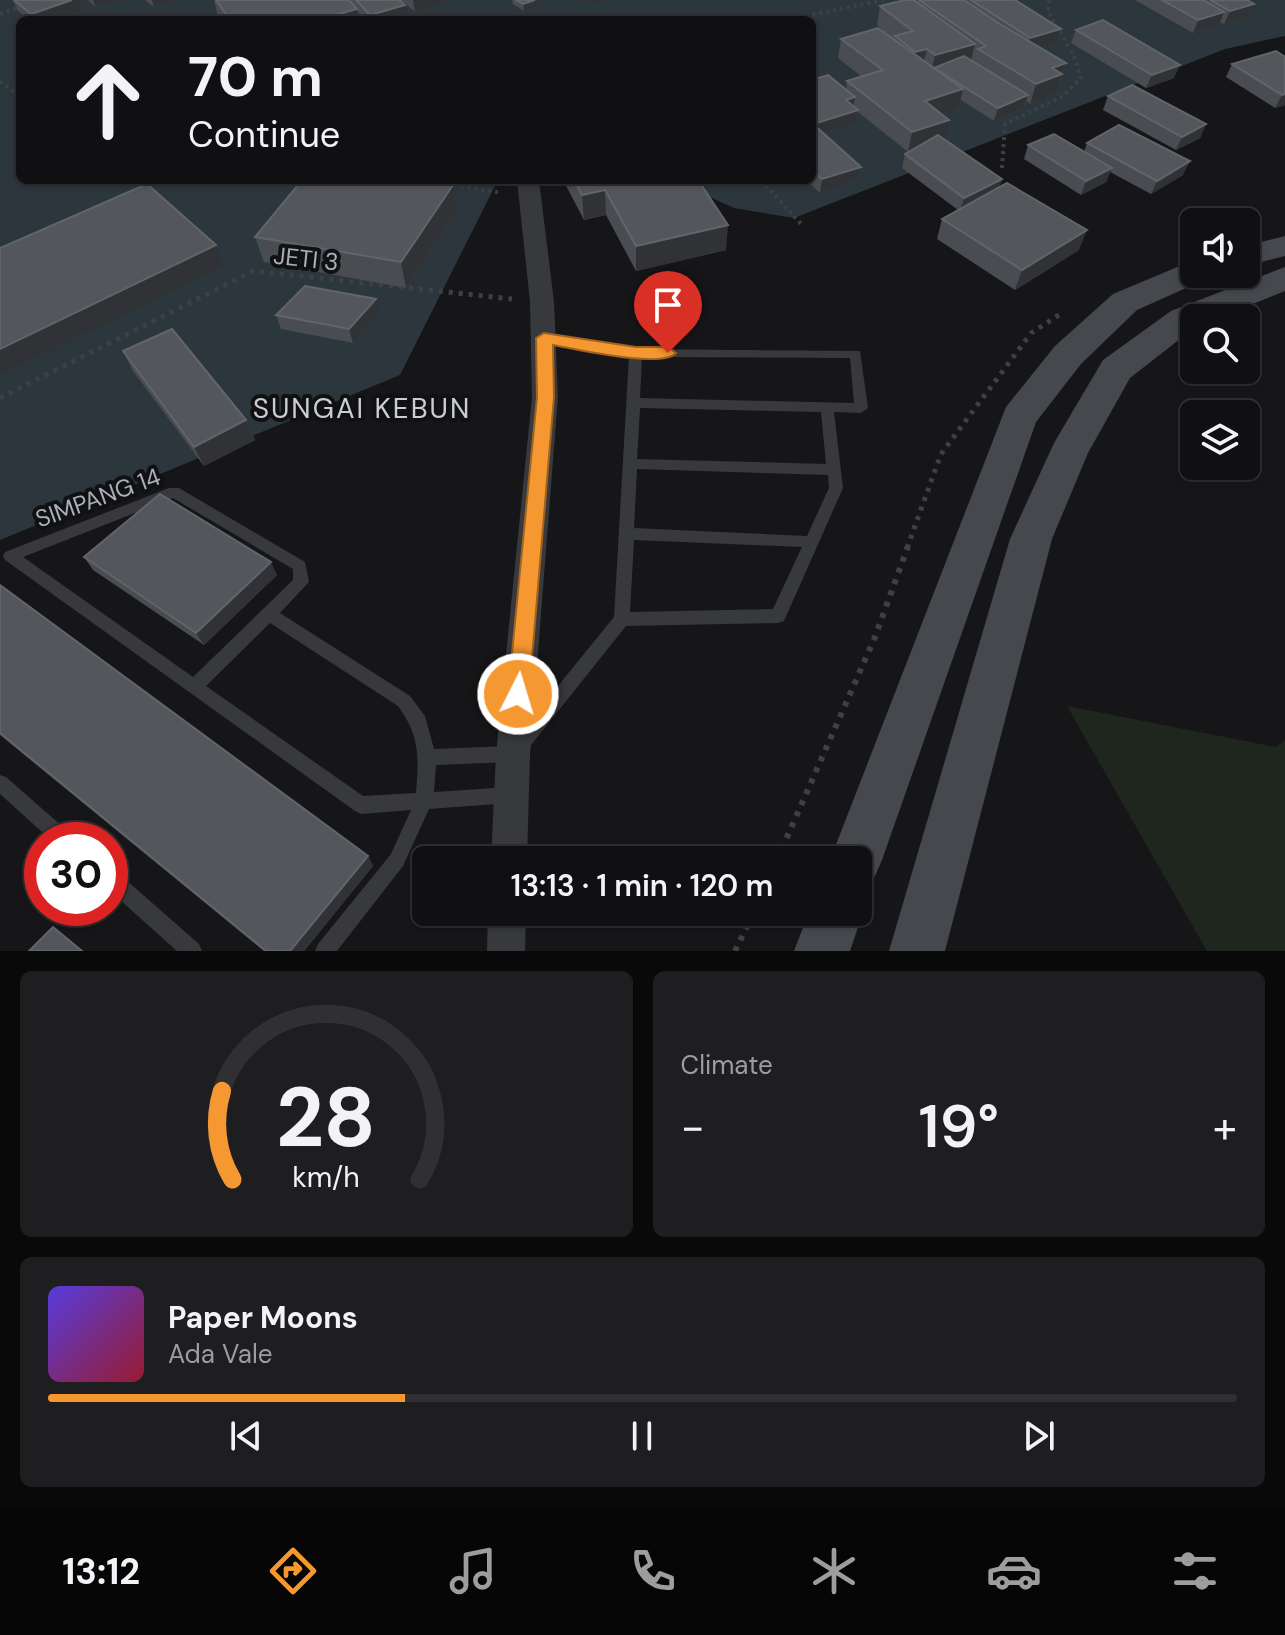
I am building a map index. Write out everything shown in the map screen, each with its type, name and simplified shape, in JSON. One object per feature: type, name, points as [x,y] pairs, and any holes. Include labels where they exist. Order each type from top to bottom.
[{"type":"main road","points":[[1260,252],[1285,246]]},
{"type":"main road","points":[[861,846],[1019,417],[1068,355],[1125,302],[1180,277]]},
{"type":"main road","points":[[917,951],[1031,539],[1068,453],[1116,369],[1183,319],[1285,278]]},
{"type":"main road","points":[[822,951],[831,926]]},
{"type":"street","points":[[510,846],[513,754],[545,397],[542,302],[530,188]]},
{"type":"street","points":[[506,951],[507,926]]},
{"type":"lane","points":[[544,338],[636,353],[856,354],[861,408],[633,403]]},
{"type":"lane","points":[[428,757],[513,754],[622,619],[636,353]]},
{"type":"lane","points":[[622,619],[778,616],[836,488],[827,407]]},
{"type":"lane","points":[[629,464],[833,470]]},
{"type":"lane","name":"SIMPANG 14","points":[[5,560],[174,492],[300,566],[301,582],[269,614]]},
{"type":"lane","points":[[626,534],[812,542]]},
{"type":"lane","name":"SIMPANG 14","points":[[5,560],[195,686],[361,805],[512,795]]},
{"type":"lane","points":[[195,686],[269,614],[404,701],[419,721],[428,757],[424,801],[397,860],[325,951]]},
{"type":"lane","points":[[0,783],[44,822]]},
{"type":"lane","points":[[128,895],[192,951]]},
{"type":"path","points":[[805,16],[885,0]]},
{"type":"path","points":[[1002,168],[1005,124],[1063,96],[1081,78],[1073,54],[1048,12],[1049,0]]},
{"type":"path","points":[[0,14],[25,5]]},
{"type":"path","points":[[478,184],[530,188]]},
{"type":"path","points":[[765,184],[802,225]]},
{"type":"path","name":"JETI 3","points":[[0,398],[253,271],[542,302]]},
{"type":"path","points":[[735,951],[747,926]]},
{"type":"shaded area","points":[[0,0],[1285,0],[1285,36],[1225,49],[794,218],[734,208],[682,184],[816,184],[816,16],[16,16],[16,184],[496,184],[400,375],[0,540]]},
{"type":"shaded area","points":[[1067,706],[1276,747],[1285,741],[1285,951],[1207,951]]},
{"type":"building","points":[[14,0],[72,0],[31,14]]},
{"type":"building","points":[[216,0],[349,0],[357,9],[332,16],[227,16]]},
{"type":"building","points":[[356,0],[400,0],[405,5],[370,15]]},
{"type":"building","points":[[914,0],[975,44],[935,55],[927,49],[915,52],[895,36],[913,31],[880,6]]},
{"type":"building","points":[[919,0],[964,0],[1066,63],[1052,68],[1062,74],[1036,84],[978,49],[986,46]]},
{"type":"building","points":[[971,0],[1015,0],[1061,29],[1030,38]]},
{"type":"building","points":[[1162,0],[1203,0],[1224,12],[1198,20]]},
{"type":"building","points":[[1210,0],[1247,0],[1254,4],[1230,11]]},
{"type":"building","points":[[1103,20],[1180,65],[1152,75],[1076,30]]},
{"type":"building","points":[[878,28],[963,89],[925,101],[949,120],[912,132],[847,81],[883,70],[841,39]]},
{"type":"building","points":[[1276,51],[1285,57],[1285,94],[1282,95],[1232,64]]},
{"type":"building","points":[[964,56],[1028,95],[998,108],[934,68]]},
{"type":"building","points":[[828,75],[855,97],[846,100],[858,110],[817,123],[816,79]]},
{"type":"building","points":[[1132,85],[1206,124],[1182,137],[1108,96]]},
{"type":"building","points":[[1119,125],[1190,161],[1157,181],[1087,143]]},
{"type":"building","points":[[816,127],[861,167],[822,179],[816,174]]},
{"type":"building","points":[[1054,134],[1112,168],[1086,181],[1028,145]]},
{"type":"building","points":[[938,135],[1002,179],[964,198],[905,154]]},
{"type":"building","points":[[1007,183],[1087,230],[1022,270],[942,219]]},
{"type":"building","points":[[147,184],[216,245],[0,349],[0,248]]},
{"type":"building","points":[[299,184],[453,185],[401,262],[255,237]]},
{"type":"building","points":[[576,184],[701,184],[728,225],[636,246],[605,190],[582,195]]},
{"type":"building","points":[[305,286],[376,299],[349,329],[276,315]]},
{"type":"building","points":[[172,329],[246,420],[194,447],[123,351]]},
{"type":"building","points":[[160,494],[271,562],[196,633],[84,557]]},
{"type":"building","points":[[0,585],[368,856],[290,951],[266,951],[128,838],[128,822],[109,822],[0,733]]},
{"type":"building","points":[[53,927],[82,951],[29,951]]},
{"type":"district","name":"SUNGAI KEBUN","points":[[362,408]]},
{"type":"route","points":[[518,694],[545,397],[544,338],[636,353],[668,353]]}]
